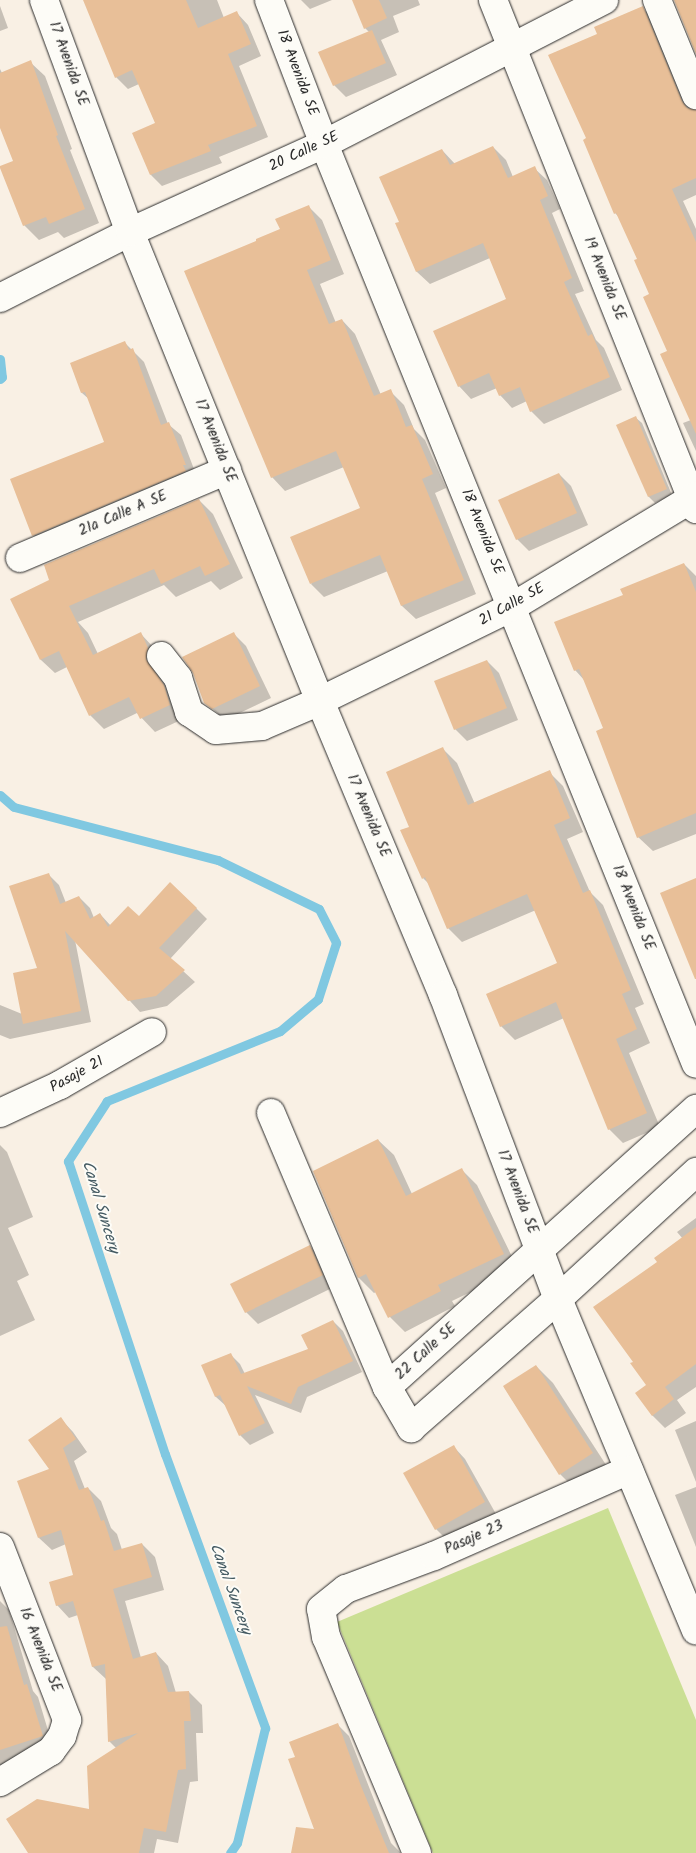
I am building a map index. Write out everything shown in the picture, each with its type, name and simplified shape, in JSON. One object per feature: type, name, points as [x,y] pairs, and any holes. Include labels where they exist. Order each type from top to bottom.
[{"type":"street","name":"17 Avenida SE","points":[[44,0],[130,232],[320,701],[443,995],[558,1298],[696,1630]]},
{"type":"street","name":"18 Avenida SE","points":[[268,0],[324,144],[696,1064]]},
{"type":"street","name":"19 Avenida SE","points":[[493,0],[694,501]]},
{"type":"street","name":"20 Calle SE","points":[[9,294],[130,232],[324,144],[604,0]]},
{"type":"street","points":[[658,0],[696,95]]},
{"type":"street","name":"21a Calle A SE","points":[[20,558],[227,470]]},
{"type":"street","name":"21 Calle SE","points":[[161,656],[178,678],[189,712],[216,730],[262,726],[320,701],[512,607],[694,501]]},
{"type":"street","name":"Pasaje 21","points":[[0,1113],[60,1086],[152,1032]]},
{"type":"street","name":"22 Calle SE","points":[[696,1109],[387,1387],[411,1428],[558,1298],[696,1172]]},
{"type":"street","points":[[271,1112],[387,1387]]},
{"type":"street","name":"Pasaje 23","points":[[418,1853],[326,1637],[321,1608],[346,1589],[434,1556],[629,1470]]},
{"type":"street","name":"16 Avenida SE","points":[[0,1547],[10,1603],[68,1720],[62,1736],[51,1751],[0,1782]]},
{"type":"green space","points":[[608,1508],[696,1720],[696,1853],[433,1853],[337,1622]]},
{"type":"building","points":[[83,0],[186,0],[198,28],[237,11],[251,44],[228,54],[257,126],[208,145],[211,151],[150,175],[132,133],[155,123],[132,70],[115,78]]},
{"type":"building","points":[[352,0],[379,0],[387,18],[364,29]]},
{"type":"building","points":[[674,0],[696,0],[696,54]]},
{"type":"building","points":[[643,6],[682,101],[687,108],[696,110],[696,178],[672,189],[696,242],[696,434],[660,354],[667,351],[643,297],[649,294],[634,260],[637,259],[616,213],[614,214],[583,140],[586,138],[548,55],[597,34],[594,27]]},
{"type":"building","points":[[372,30],[386,63],[333,86],[318,52]]},
{"type":"building","points":[[31,60],[58,135],[56,136],[85,209],[49,224],[46,217],[23,226],[0,168],[0,166],[13,161],[0,128],[0,73]]},
{"type":"building","points":[[493,146],[508,178],[535,166],[548,196],[540,200],[572,278],[564,282],[588,336],[592,334],[610,377],[530,412],[520,387],[499,396],[489,373],[458,387],[433,331],[506,299],[483,243],[416,272],[395,223],[399,222],[379,177],[442,149],[450,165]]},
{"type":"building","points":[[309,205],[331,260],[307,270],[329,324],[342,319],[374,396],[391,389],[406,427],[412,425],[433,474],[422,479],[464,580],[401,606],[380,555],[310,584],[290,537],[360,508],[336,451],[271,478],[184,271],[280,229],[275,219]]},
{"type":"building","points":[[125,341],[129,350],[133,348],[161,425],[169,422],[186,465],[183,465],[186,471],[32,536],[10,479],[104,442],[85,392],[81,393],[70,363]]},
{"type":"building","points":[[636,416],[667,489],[648,497],[616,425]]},
{"type":"building","points":[[559,473],[577,513],[516,540],[498,500]]},
{"type":"building","points":[[199,499],[230,564],[205,576],[200,566],[161,584],[154,569],[69,606],[93,655],[141,632],[148,648],[146,659],[164,685],[170,705],[140,719],[129,697],[89,716],[59,651],[40,660],[10,599],[49,580],[44,565]]},
{"type":"building","points":[[684,563],[696,592],[696,813],[637,838],[596,731],[603,728],[579,669],[574,671],[554,622],[623,595],[620,589]]},
{"type":"building","points":[[234,632],[260,686],[212,709],[204,703],[193,673],[182,657]]},
{"type":"building","points":[[487,660],[507,708],[454,730],[434,681]]},
{"type":"building","points":[[443,747],[468,805],[550,770],[570,818],[554,825],[583,893],[590,890],[631,990],[622,994],[637,1029],[616,1039],[647,1113],[608,1130],[556,1002],[500,1027],[486,994],[557,963],[527,894],[447,929],[425,877],[422,879],[400,830],[409,827],[386,772]]},
{"type":"building","points":[[49,873],[60,904],[79,896],[90,919],[100,913],[108,927],[128,906],[139,916],[170,882],[197,908],[159,948],[185,970],[156,996],[128,1001],[65,931],[81,1011],[23,1024],[13,973],[37,968],[9,886]]},
{"type":"building","points":[[696,878],[696,979],[695,979],[660,893]]},
{"type":"building","points":[[378,1139],[406,1196],[462,1168],[504,1254],[438,1285],[441,1291],[388,1318],[366,1274],[358,1278],[313,1171]]},
{"type":"building","points":[[696,1227],[696,1364],[665,1387],[674,1399],[652,1416],[635,1393],[646,1385],[630,1363],[633,1362],[593,1307],[657,1262],[654,1258]]},
{"type":"building","points":[[310,1245],[323,1275],[245,1313],[230,1284]]},
{"type":"building","points":[[333,1320],[353,1361],[298,1387],[291,1404],[247,1386],[265,1423],[239,1436],[220,1395],[215,1397],[201,1365],[231,1353],[241,1374],[308,1349],[301,1335]]},
{"type":"building","points":[[536,1365],[593,1453],[559,1475],[503,1386]]},
{"type":"building","points":[[61,1417],[76,1439],[63,1448],[79,1490],[88,1487],[101,1521],[104,1520],[114,1551],[142,1543],[152,1577],[113,1589],[133,1659],[156,1652],[168,1692],[189,1691],[191,1721],[184,1721],[186,1769],[178,1770],[166,1832],[144,1828],[139,1853],[28,1853],[6,1819],[37,1799],[89,1809],[87,1766],[138,1733],[108,1742],[105,1664],[92,1667],[73,1601],[56,1606],[49,1582],[73,1575],[61,1530],[38,1538],[17,1481],[49,1469],[28,1440]]},
{"type":"building","points":[[454,1445],[485,1502],[435,1530],[403,1473]]},
{"type":"building","points":[[7,1626],[24,1685],[27,1684],[43,1736],[0,1750],[0,1627]]},
{"type":"building","points":[[338,1723],[361,1786],[389,1853],[291,1853],[296,1827],[314,1829],[288,1759],[295,1757],[289,1742]]},
{"type":"waterway","name":"Canal Suncery","points":[[0,359],[2,377],[0,379]]},
{"type":"waterway","name":"Canal Suncery","points":[[0,795],[14,807],[218,860],[319,909],[336,943],[318,999],[280,1031],[107,1101],[68,1161],[165,1454],[265,1728],[237,1843],[230,1853]]}]
